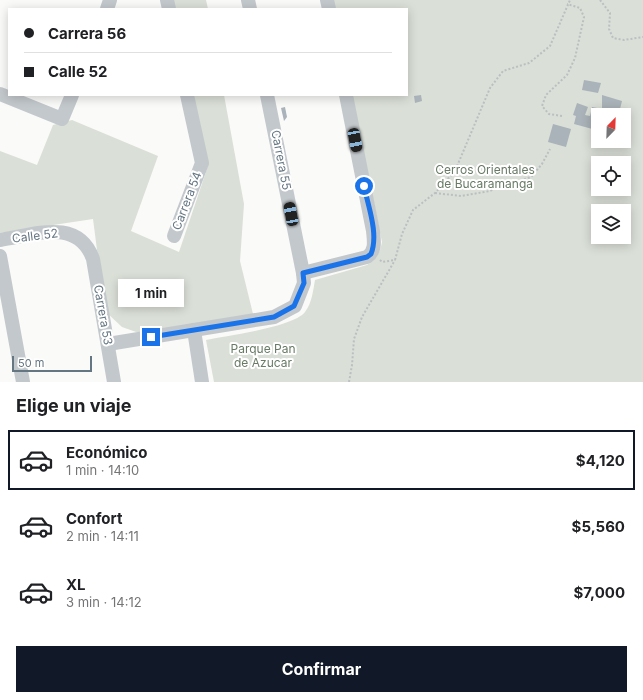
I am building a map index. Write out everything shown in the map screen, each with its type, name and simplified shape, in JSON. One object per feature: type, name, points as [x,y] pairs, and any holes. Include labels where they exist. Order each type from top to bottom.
[{"type":"street","points":[[0,94],[62,119],[72,96]]},
{"type":"street","name":"Carrera 54","points":[[174,236],[202,163],[188,96]]},
{"type":"street","name":"Carrera 55","points":[[268,96],[303,273]]},
{"type":"street","points":[[108,344],[274,317],[288,311],[294,306],[301,294],[304,283],[303,273],[367,257],[371,254],[374,243],[373,231],[346,96]]},
{"type":"street","name":"Calle 52","points":[[0,240],[55,231],[73,235],[82,240],[89,248]]},
{"type":"street","name":"Carrera 53","points":[[89,248],[93,259],[114,382]]},
{"type":"street","points":[[0,256],[23,382]]},
{"type":"street","points":[[194,330],[202,382]]},
{"type":"path","points":[[349,382],[354,339],[362,317],[395,260],[402,234],[413,210],[435,193],[455,171],[490,88],[503,70],[529,63],[550,46],[570,0]]},
{"type":"path","points":[[600,0],[610,13],[609,29],[613,38],[624,40],[643,37]]},
{"type":"path","points":[[562,116],[550,114],[542,106],[546,95],[567,76],[575,58],[584,16],[580,8],[567,4]]},
{"type":"path","points":[[435,193],[461,196],[490,191],[508,182],[531,177],[550,149]]},
{"type":"path","points":[[371,254],[382,262],[395,260]]},
{"type":"green space","points":[[172,0],[206,0],[208,8],[174,8]]},
{"type":"green space","name":"Cerros Orientales de Bucaramanga","points":[[333,0],[643,0],[643,382],[214,382],[206,340],[274,326],[298,317],[305,312],[309,305],[315,280],[367,265],[376,258],[382,242],[352,96],[408,96],[408,8],[335,8]]},
{"type":"green space","points":[[193,96],[224,96],[244,204],[240,261],[253,314],[139,333],[122,327],[105,311],[93,219],[0,233],[0,151],[37,165],[53,125],[72,120],[158,156],[131,231],[179,252],[208,166]]},
{"type":"building","points":[[584,80],[601,83],[598,93],[582,90]]},
{"type":"building","points":[[421,95],[422,101],[415,103],[414,96]]},
{"type":"building","points":[[602,95],[622,101],[620,108],[602,108]]},
{"type":"building","points":[[577,103],[588,107],[585,115],[590,116],[591,112],[591,129],[574,124],[576,116],[573,115]]},
{"type":"building","points":[[285,107],[287,117],[284,121],[281,108]]},
{"type":"building","points":[[553,124],[571,129],[566,147],[548,142]]},
{"type":"route","points":[[151,337],[274,317],[288,311],[294,306],[301,294],[304,283],[303,273],[367,257],[371,254],[374,243],[364,186]]},
{"type":"park label","name":"Parque Pan de Azucar","points":[[263,356]]}]
